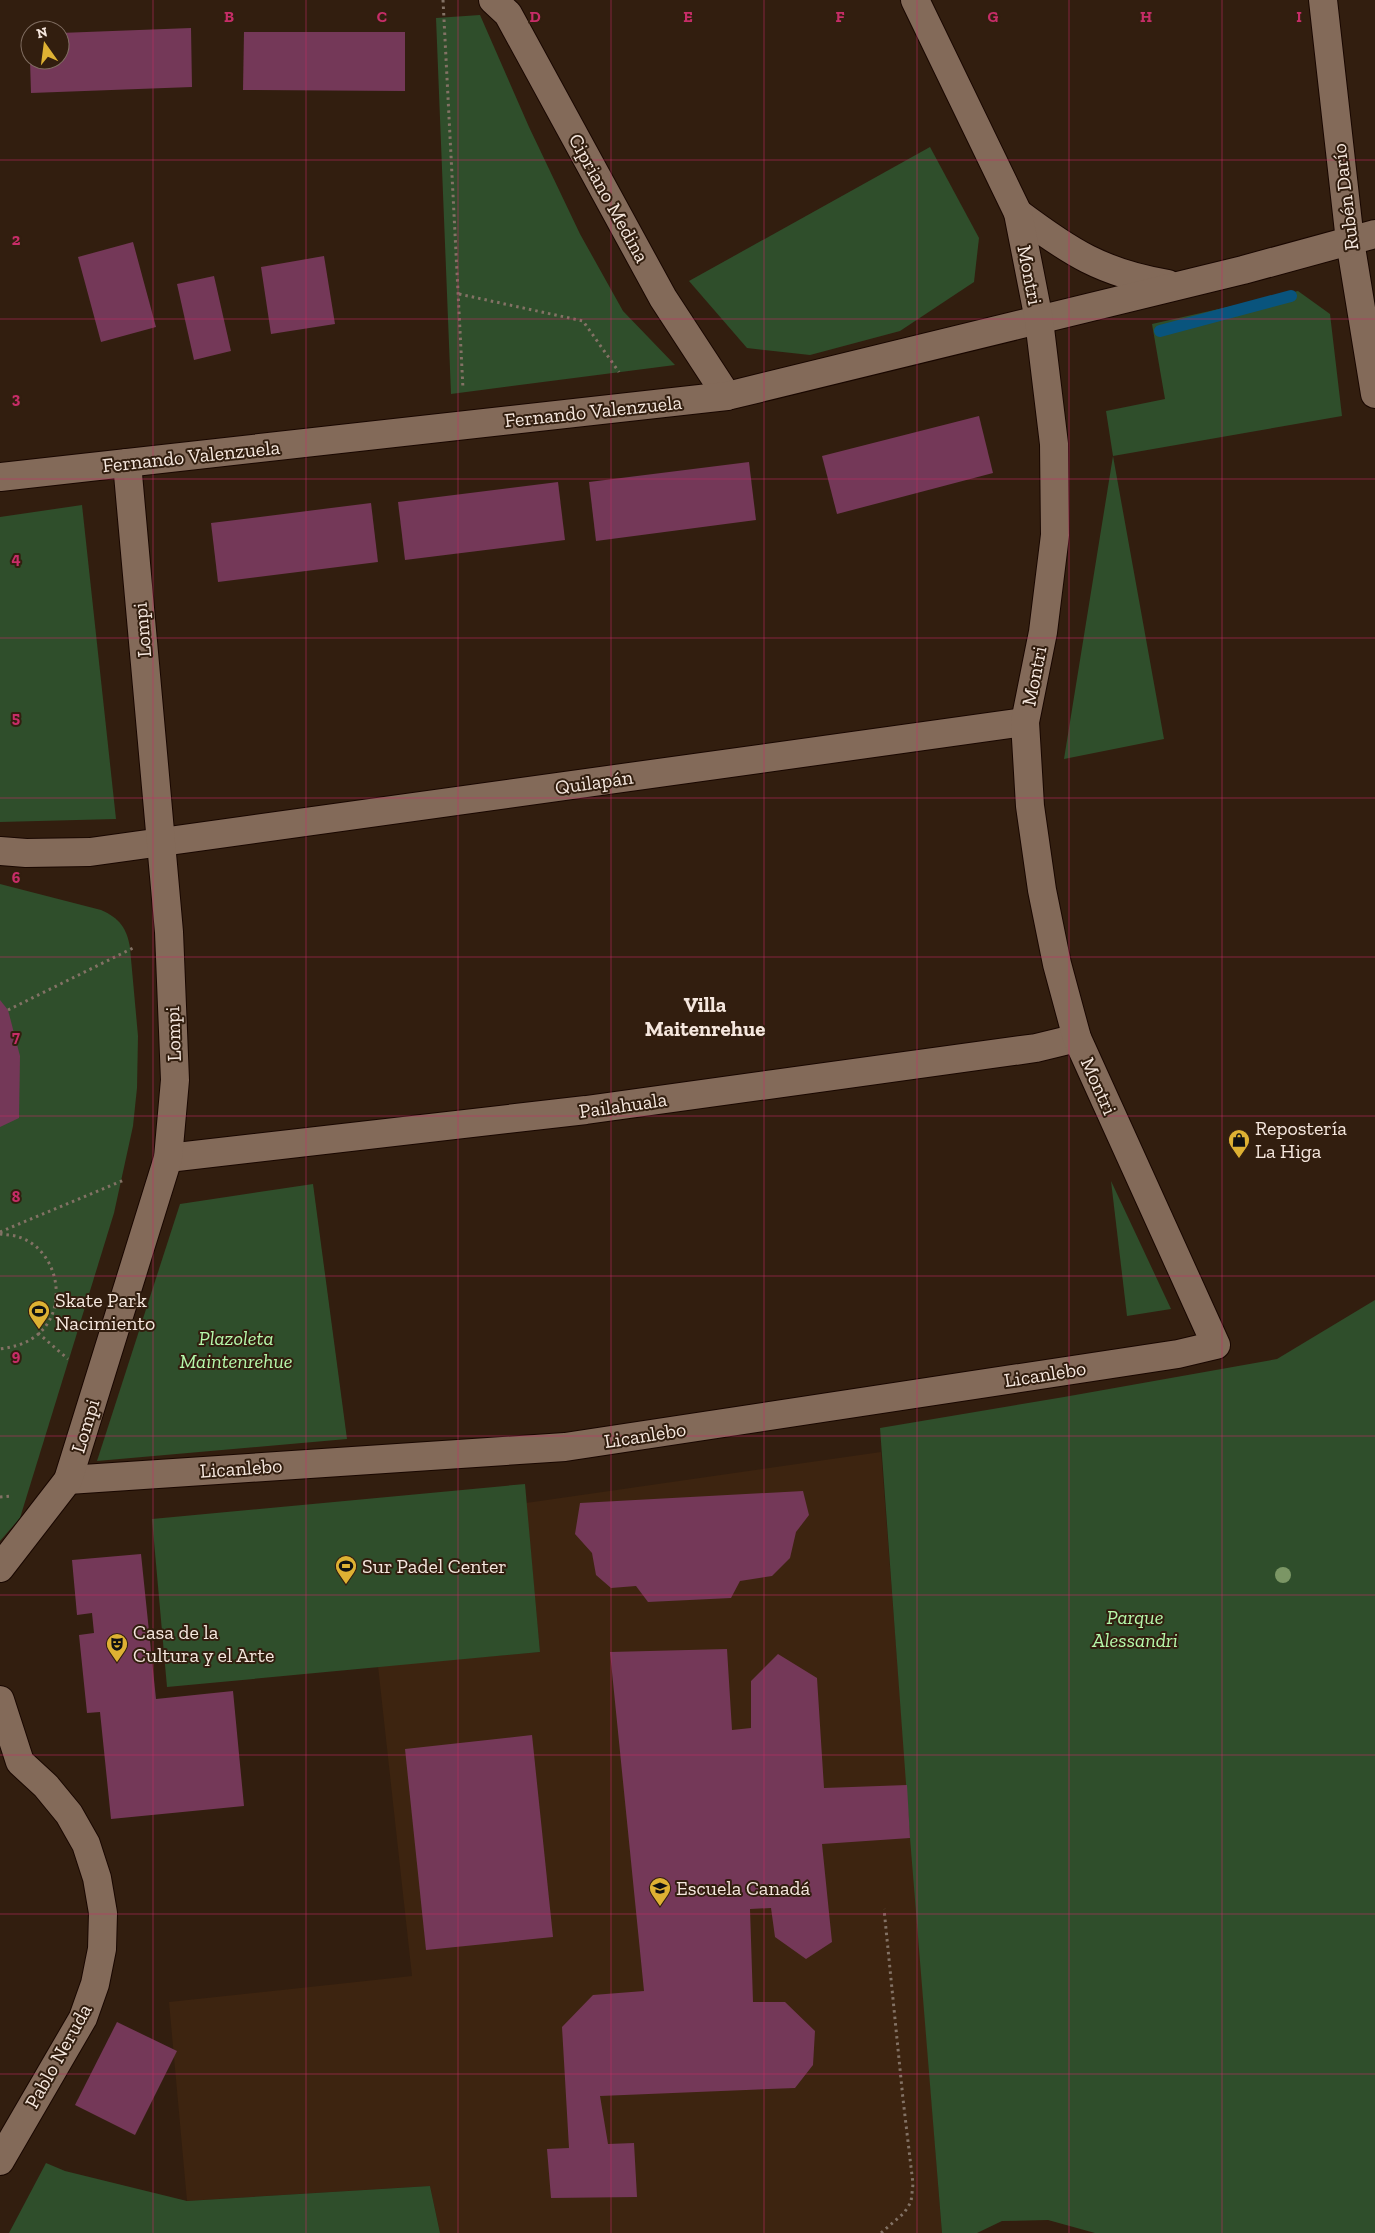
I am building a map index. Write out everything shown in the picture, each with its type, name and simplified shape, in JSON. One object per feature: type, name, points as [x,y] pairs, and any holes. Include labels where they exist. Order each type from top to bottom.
[{"type":"street","name":"Cipriano Medina","points":[[493,0],[508,14],[663,298],[727,396]]},
{"type":"street","name":"Montri","points":[[915,0],[1018,213],[1039,320],[1054,444],[1055,535],[1043,632],[1025,722],[1030,806],[1042,890],[1057,964],[1077,1038],[1216,1345]]},
{"type":"street","name":"Rubén Darío","points":[[1323,0],[1362,238],[1375,394]]},
{"type":"street","name":"Fernando Valenzuela","points":[[1018,213],[1060,244],[1098,266],[1138,279],[1176,286]]},
{"type":"street","name":"Fernando Valenzuela","points":[[0,477],[727,396],[1243,270],[1362,238]]},
{"type":"street","name":"Lompi","points":[[0,1568],[68,1480],[168,1158],[176,1080],[169,932],[127,463]]},
{"type":"street","name":"Quilapán","points":[[0,851],[90,852],[1025,722]]},
{"type":"street","name":"Pailahuala","points":[[168,1158],[596,1109],[1036,1048],[1077,1038]]},
{"type":"street","name":"Licanlebo","points":[[68,1480],[565,1447],[1178,1354],[1216,1345]]},
{"type":"street","name":"Pablo Neruda","points":[[0,1700],[10,1761],[52,1793],[68,1814],[86,1844],[97,1878],[103,1913],[102,1949],[95,1984],[83,2018],[0,2161]]},
{"type":"path","points":[[443,0],[465,425]]},
{"type":"path","points":[[459,294],[583,322],[642,406]]},
{"type":"path","points":[[8,1010],[133,948]]},
{"type":"path","points":[[0,1233],[130,1177]]},
{"type":"path","points":[[0,1233],[20,1237],[39,1250],[52,1268],[57,1287],[56,1299],[47,1324],[34,1338],[17,1346],[0,1349]]},
{"type":"path","points":[[56,1299],[89,1305]]},
{"type":"path","points":[[38,1333],[69,1360]]},
{"type":"path","points":[[881,2233],[904,2213],[910,2202],[914,2184],[902,2099],[884,1909]]},
{"type":"shaded area","name":"Escuela Canadá","points":[[881,1452],[942,2233],[440,2233],[430,2186],[187,2201],[169,2002],[412,1976],[378,1666],[540,1652],[526,1503]]},
{"type":"green space","points":[[480,15],[529,127],[580,234],[623,311],[675,365],[451,394],[436,18]]},
{"type":"green space","points":[[930,147],[979,238],[974,282],[900,331],[810,355],[747,348],[689,281]]},
{"type":"green space","points":[[1298,291],[1330,314],[1342,416],[1113,456],[1106,411],[1165,399],[1152,324]]},
{"type":"green space","points":[[1113,456],[1164,739],[1064,759]]},
{"type":"green space","points":[[82,505],[116,819],[0,822],[0,517]]},
{"type":"green space","points":[[0,884],[101,910],[113,916],[121,924],[127,935],[130,948],[138,1036],[137,1088],[133,1126],[114,1213],[20,1518],[0,1541]]},
{"type":"green space","points":[[1111,1181],[1171,1309],[1127,1316]]},
{"type":"green space","name":"Plazoleta Maintenrehue","points":[[313,1184],[347,1439],[97,1461],[180,1204]]},
{"type":"green space","name":"Parque Alessandri","points":[[1375,1300],[1375,2233],[1095,2233],[1048,2220],[1002,2221],[977,2233],[942,2233],[910,1838],[880,1428],[1277,1359]]},
{"type":"green space","name":"Sur Padel Center","points":[[525,1484],[540,1652],[167,1687],[152,1519]]},
{"type":"green space","points":[[46,2163],[65,2171],[187,2201],[430,2186],[440,2233],[9,2233]]},
{"type":"building","points":[[191,28],[192,87],[31,93],[30,70],[70,70],[70,33]]},
{"type":"building","points":[[244,32],[405,32],[405,91],[243,90]]},
{"type":"building","points":[[133,242],[156,327],[101,342],[78,257]]},
{"type":"building","points":[[324,256],[335,324],[271,334],[261,267]]},
{"type":"building","points":[[214,276],[231,351],[194,360],[177,284]]},
{"type":"building","points":[[979,416],[993,473],[837,514],[822,456]]},
{"type":"building","points":[[749,462],[756,520],[596,541],[589,482]]},
{"type":"building","points":[[558,482],[565,540],[405,560],[398,502]]},
{"type":"building","points":[[371,503],[378,562],[218,582],[211,523]]},
{"type":"building","points":[[0,1000],[8,1010],[20,1056],[19,1118],[0,1127]]},
{"type":"building","points":[[803,1491],[809,1515],[796,1532],[790,1558],[772,1576],[740,1581],[731,1598],[648,1602],[636,1586],[611,1588],[596,1575],[592,1553],[575,1534],[580,1503]]},
{"type":"building","name":"Casa de la Cultura y el Arte","points":[[141,1554],[156,1699],[233,1691],[244,1806],[111,1819],[100,1712],[87,1713],[79,1635],[94,1633],[92,1613],[77,1615],[72,1560]]},
{"type":"building","points":[[727,1649],[732,1730],[751,1728],[751,1681],[778,1654],[817,1678],[824,1788],[907,1785],[910,1838],[822,1844],[832,1942],[806,1959],[775,1937],[771,1908],[750,1909],[753,2002],[785,2002],[815,2031],[813,2065],[795,2088],[600,2096],[608,2144],[634,2143],[637,2197],[551,2198],[547,2149],[569,2148],[562,2027],[593,1995],[644,1991],[610,1652]]},
{"type":"building","points":[[532,1735],[553,1937],[426,1950],[405,1749]]},
{"type":"building","points":[[117,2022],[177,2051],[135,2135],[75,2105]]},
{"type":"waterway","points":[[1160,331],[1291,296]]},
{"type":"place","name":"Repostería La Higa","points":[[1239,1159]]},
{"type":"place","name":"Skate Park Nacimiento","points":[[39,1330]]},
{"type":"place","name":"Sur Padel Center","points":[[346,1585]]},
{"type":"place","name":"Casa de la Cultura y el Arte","points":[[117,1663]]},
{"type":"place","name":"Escuela Canadá","points":[[660,1907]]},
{"type":"district","name":"Villa Maitenrehue","points":[[705,1017]]}]
